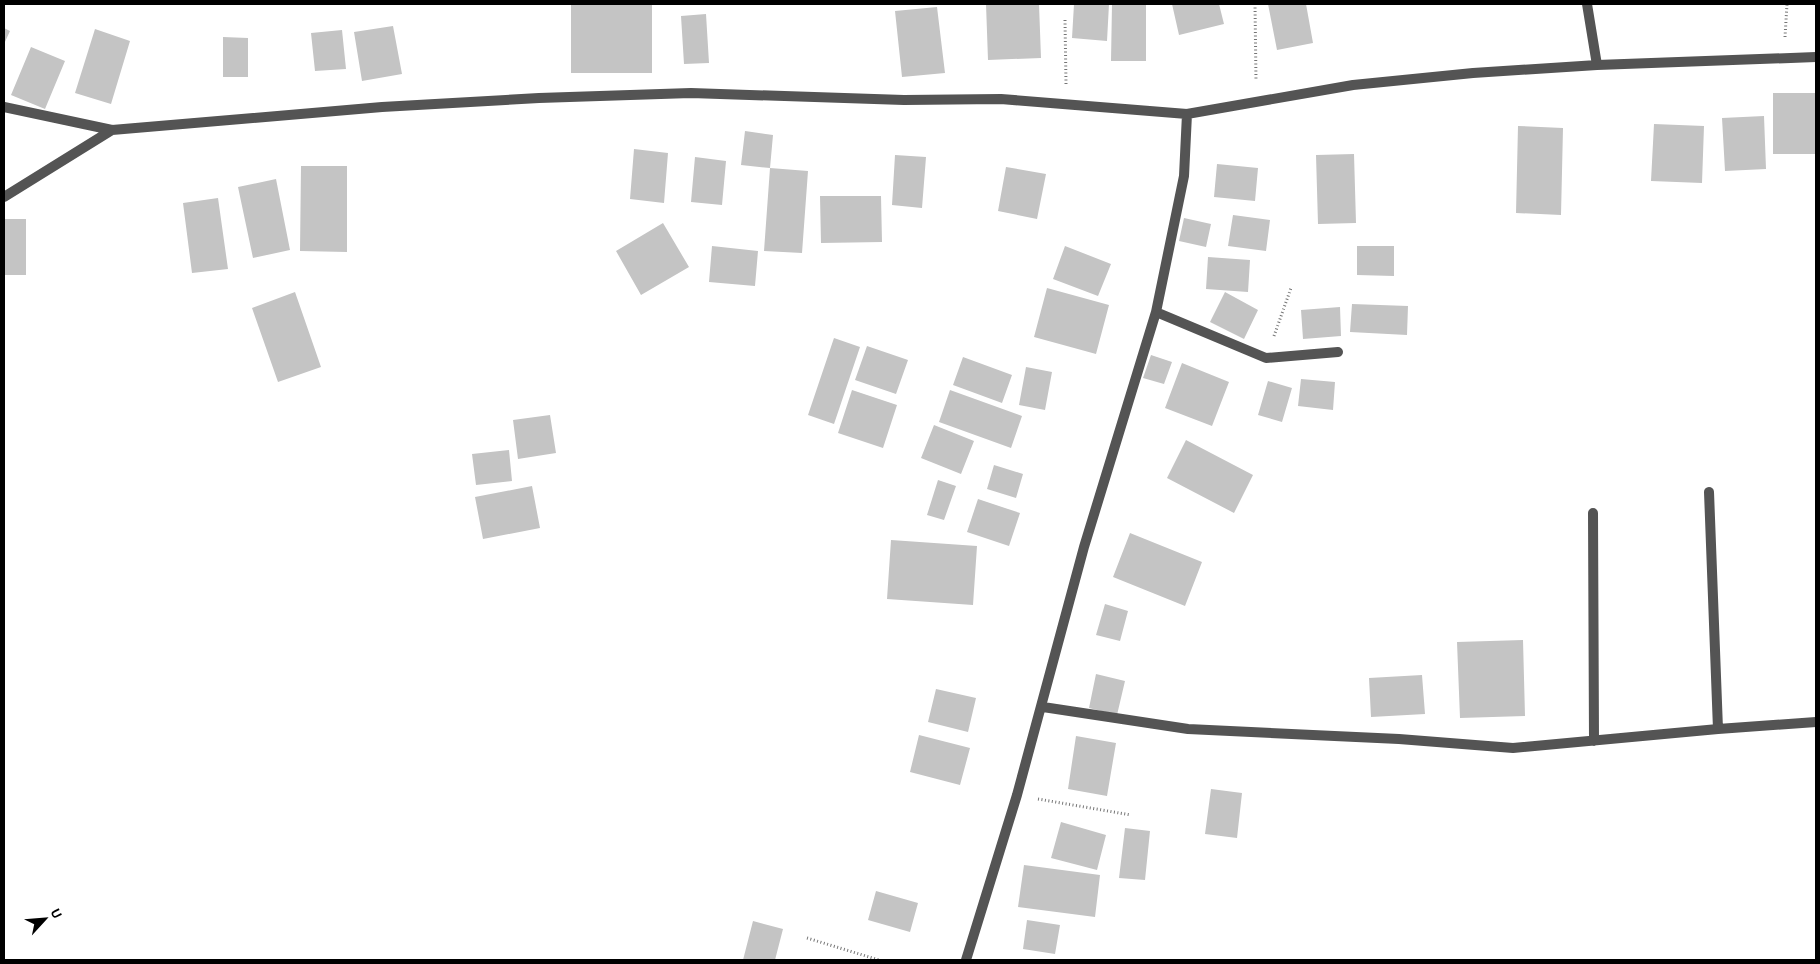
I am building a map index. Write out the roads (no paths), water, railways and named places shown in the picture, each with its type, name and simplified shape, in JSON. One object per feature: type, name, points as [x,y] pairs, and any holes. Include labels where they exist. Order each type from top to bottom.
[{"type":"street","points":[[1587,4],[1596,65]]},
{"type":"street","points":[[4,107],[112,130],[382,107],[539,98],[682,93],[904,100],[1001,100],[1187,114],[1353,85],[1473,73],[1596,65],[1816,57]]},
{"type":"street","points":[[966,960],[1017,795],[1084,546],[1156,312],[1184,176],[1187,114]]},
{"type":"street","points":[[4,197],[112,130]]},
{"type":"street","points":[[1156,312],[1266,358],[1338,352]]},
{"type":"street","points":[[1710,492],[1718,729]]},
{"type":"street","points":[[1594,512],[1594,741]]},
{"type":"street","points":[[1042,707],[1188,730],[1399,739],[1513,748],[1816,722]]}]
